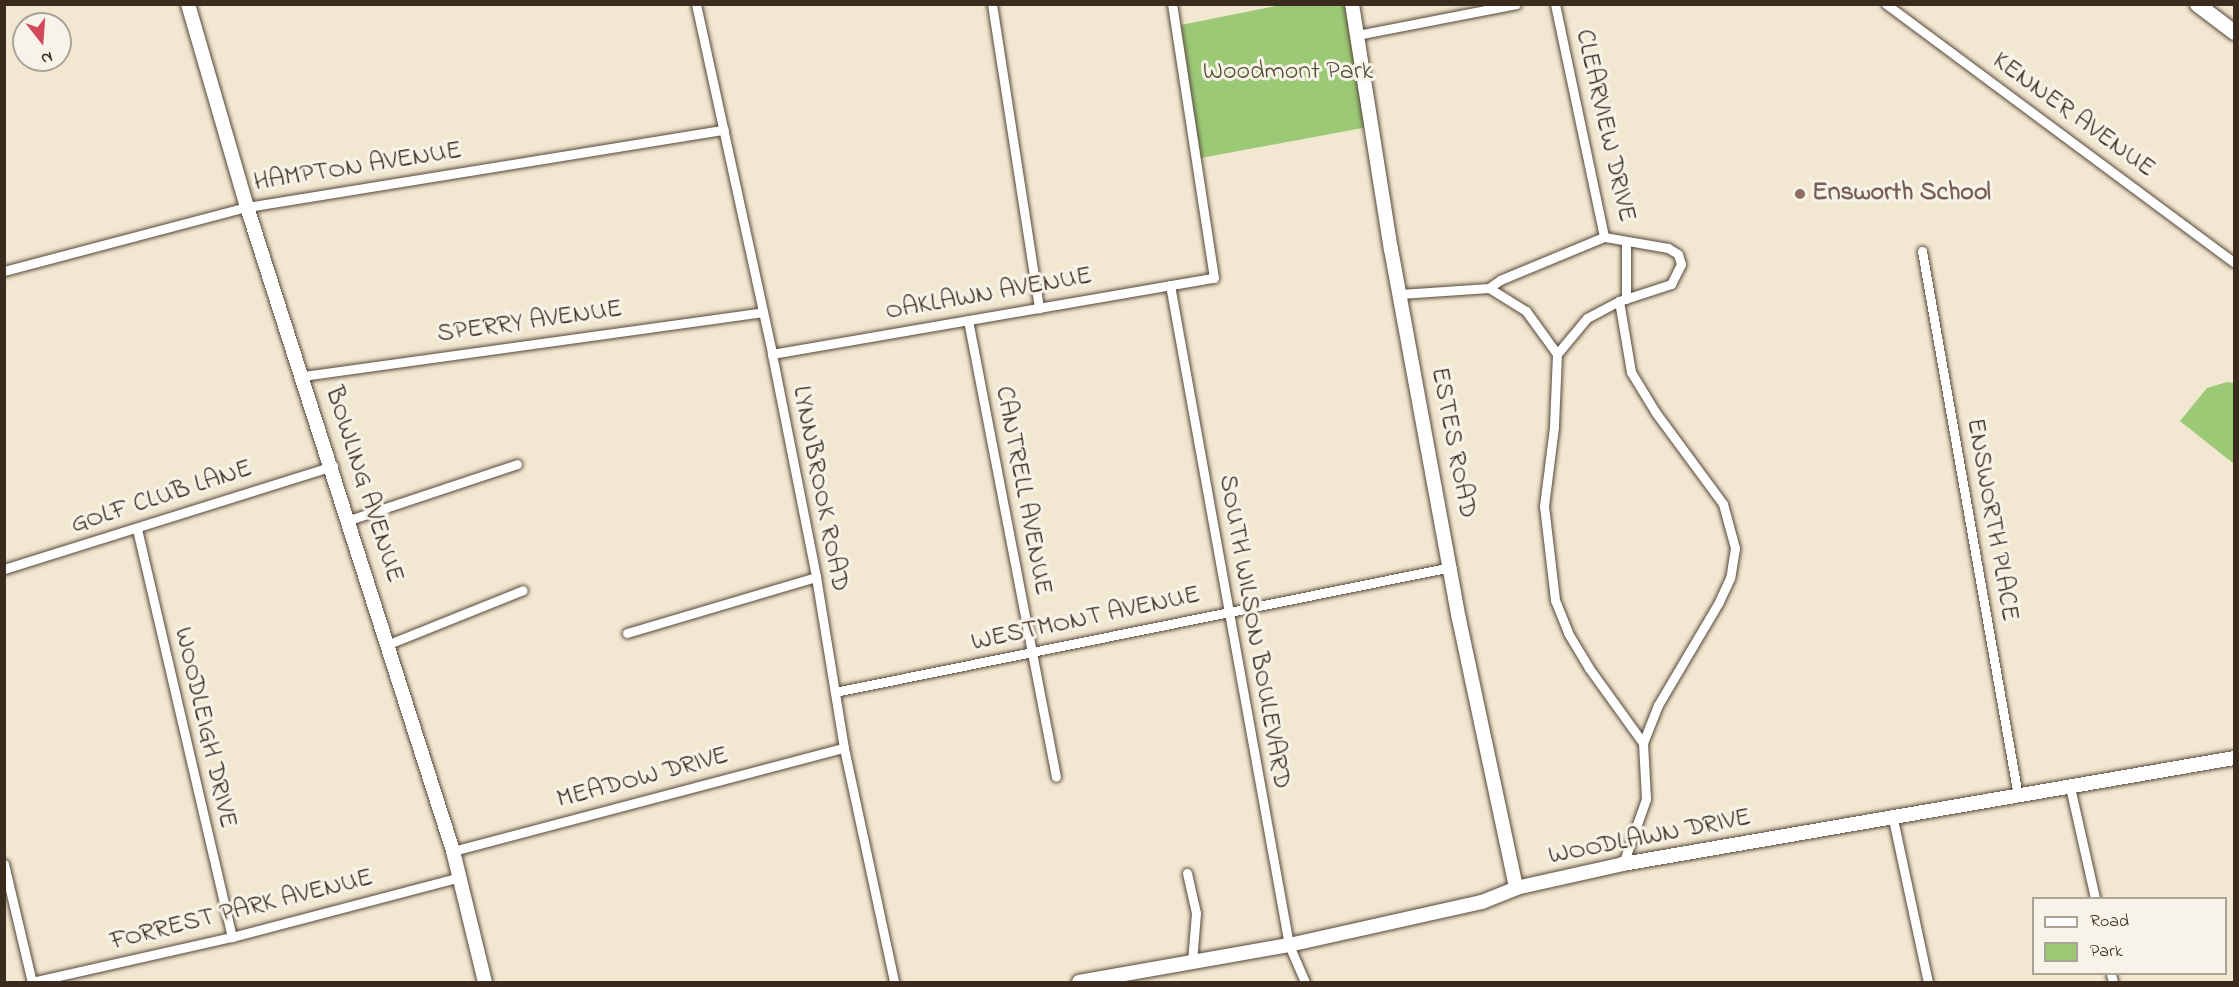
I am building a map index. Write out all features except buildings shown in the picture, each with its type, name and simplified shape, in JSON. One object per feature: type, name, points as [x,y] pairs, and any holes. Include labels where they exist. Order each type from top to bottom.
[{"type":"main road","points":[[2197,4],[2235,32]]},
{"type":"street","name":"BOWLING AVENUE","points":[[188,4],[247,207],[333,466],[461,877],[485,982]]},
{"type":"street","name":"LYNNBROOK ROAD","points":[[696,4],[772,354],[816,577],[844,748],[894,982]]},
{"type":"street","points":[[992,4],[1039,308]]},
{"type":"street","name":"OAKLAWN AVENUE","points":[[772,354],[1214,278],[1172,4]]},
{"type":"street","name":"ESTES ROAD","points":[[1352,4],[1400,294],[1451,567],[1516,888]]},
{"type":"street","points":[[1357,35],[1516,4]]},
{"type":"street","name":"CLEARVIEW DRIVE","points":[[1555,4],[1604,237],[1668,248],[1678,254],[1681,264],[1671,284],[1622,300]]},
{"type":"street","name":"KENNER AVENUE","points":[[1886,4],[2235,262]]},
{"type":"street","name":"HAMPTON AVENUE","points":[[4,271],[247,207],[724,130]]},
{"type":"street","points":[[1490,288],[1500,279],[1604,237]]},
{"type":"street","name":"CLEARVIEW DRIVE","points":[[1623,864],[1646,799],[1643,743],[1658,705],[1719,602],[1730,578],[1735,548],[1723,504],[1630,372],[1622,300],[1626,242]]},
{"type":"street","name":"ENSWORTH PLACE","points":[[1922,251],[2018,796]]},
{"type":"street","name":"SOUTH WILSON BOULEVARD","points":[[1170,285],[1227,612],[1289,945],[1305,982]]},
{"type":"street","points":[[1400,294],[1490,288],[1526,311],[1557,354]]},
{"type":"street","points":[[1622,300],[1587,318],[1557,354],[1554,427],[1544,506],[1555,600],[1568,633],[1589,668],[1643,743]]},
{"type":"street","name":"SPERRY AVENUE","points":[[303,376],[763,312]]},
{"type":"street","name":"CANTRELL AVENUE","points":[[968,320],[1056,777]]},
{"type":"street","points":[[349,520],[518,464]]},
{"type":"street","name":"GOLF CLUB LANE","points":[[4,569],[333,466]]},
{"type":"street","name":"WOODLEIGH DRIVE","points":[[137,529],[232,937]]},
{"type":"street","name":"WESTMONT AVENUE","points":[[836,692],[1451,567]]},
{"type":"street","points":[[627,633],[816,577]]},
{"type":"street","points":[[388,644],[524,590]]},
{"type":"street","name":"MEADOW DRIVE","points":[[453,851],[844,748]]},
{"type":"street","name":"WOODLAWN DRIVE","points":[[1079,982],[1289,945],[1482,902],[1516,888],[1623,864],[2235,758]]},
{"type":"street","points":[[2070,787],[2095,897]]},
{"type":"street","points":[[1893,819],[1928,982]]},
{"type":"street","points":[[4,864],[32,982]]},
{"type":"street","points":[[1187,873],[1196,913],[1192,962]]},
{"type":"street","name":"FORREST PARK AVENUE","points":[[32,982],[232,937],[461,877]]},
{"type":"green space","name":"Woodmont Park","points":[[1281,5],[1348,5],[1368,127],[1201,158],[1181,25]]},
{"type":"green space","points":[[2227,382],[2234,383],[2234,464],[2180,421],[2207,388]]},
{"type":"place","name":"Ensworth School","points":[[1800,194]]}]
